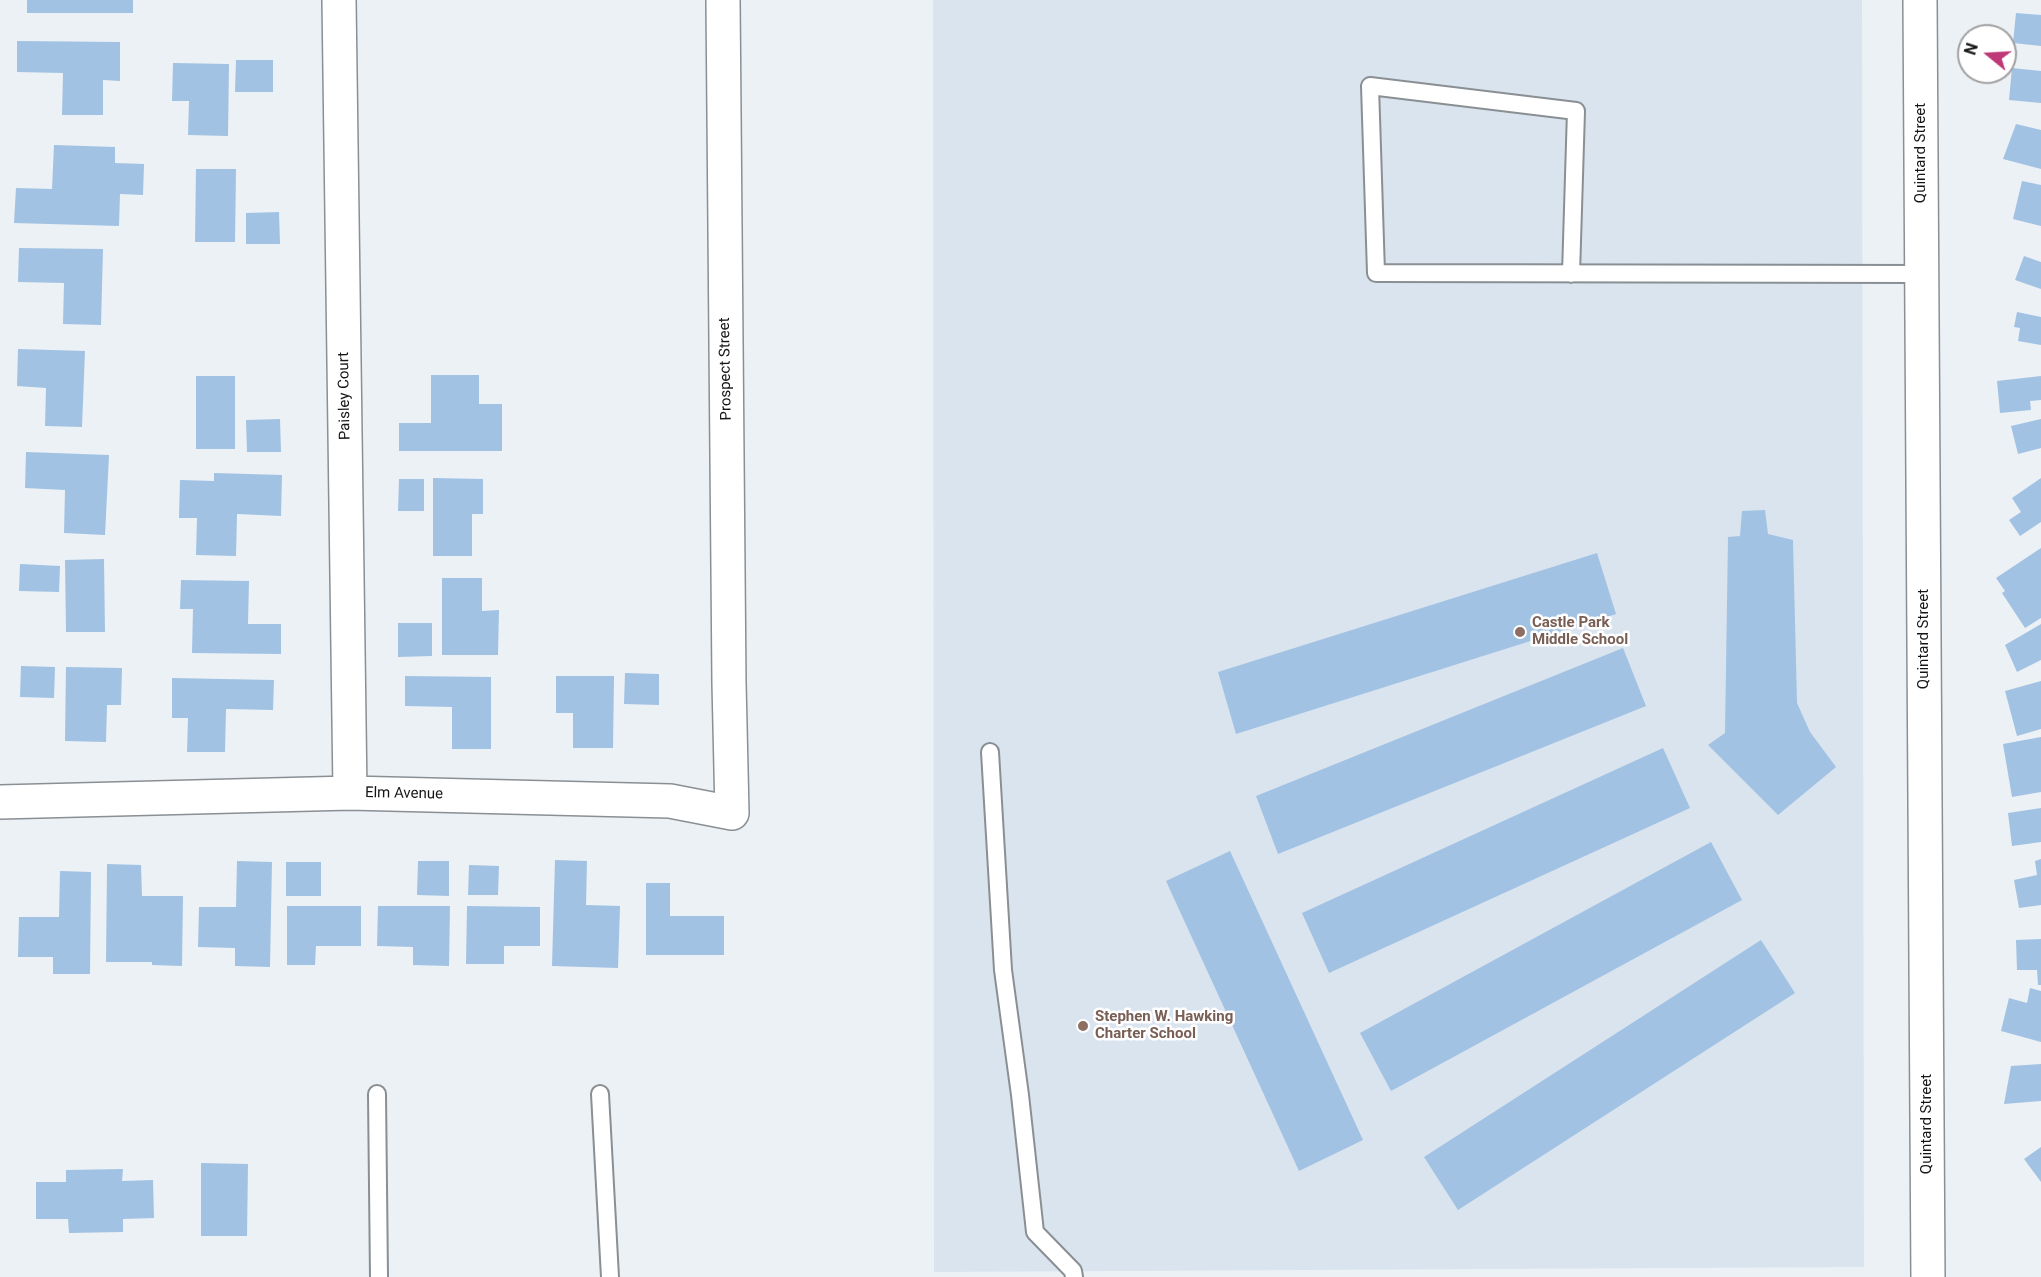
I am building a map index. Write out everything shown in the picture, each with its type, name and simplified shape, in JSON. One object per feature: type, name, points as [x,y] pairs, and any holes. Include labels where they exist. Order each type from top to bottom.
[{"type":"street","name":"Paisley Court","points":[[339,0],[350,793]]},
{"type":"street","name":"Prospect Street","points":[[723,0],[729,738]]},
{"type":"street","name":"Quintard Street","points":[[1920,0],[1928,1277]]},
{"type":"street","name":"Elm Avenue","points":[[0,802],[350,793],[670,801],[732,813],[729,738]]},
{"type":"lane","points":[[1571,274],[1576,111],[1370,86],[1376,273],[1571,274],[1921,274]]},
{"type":"lane","points":[[990,752],[1003,970],[1035,1232],[1073,1271],[1074,1277]]},
{"type":"lane","points":[[377,1094],[379,1277]]},
{"type":"lane","points":[[600,1094],[610,1277]]},
{"type":"shaded area","name":"Castle Park Middle School","points":[[933,0],[1862,0],[1864,1267],[934,1272]]},
{"type":"building","points":[[27,0],[133,0],[133,13],[27,13]]},
{"type":"building","points":[[2016,13],[2041,15],[2041,46],[2017,43],[2017,24],[2015,24]]},
{"type":"building","points":[[17,41],[120,42],[120,81],[103,80],[103,115],[62,115],[63,73],[17,72]]},
{"type":"building","points":[[236,60],[273,60],[273,92],[235,92]]},
{"type":"building","points":[[173,63],[229,64],[228,136],[188,135],[189,101],[172,101]]},
{"type":"building","points":[[2017,69],[2041,71],[2041,103],[2009,100],[2010,84],[2017,84]]},
{"type":"building","points":[[2016,124],[2041,130],[2041,169],[2003,159]]},
{"type":"building","points":[[54,145],[115,147],[115,163],[144,164],[143,195],[120,194],[119,226],[14,223],[16,188],[52,189]]},
{"type":"building","points":[[196,169],[236,169],[235,242],[195,242]]},
{"type":"building","points":[[2022,181],[2041,185],[2041,226],[2013,219]]},
{"type":"building","points":[[279,212],[280,244],[246,244],[246,213]]},
{"type":"building","points":[[19,248],[103,249],[101,325],[63,324],[64,283],[18,282]]},
{"type":"building","points":[[2024,256],[2041,262],[2041,289],[2015,280]]},
{"type":"building","points":[[2017,312],[2041,317],[2041,345],[2018,341],[2020,328],[2014,327]]},
{"type":"building","points":[[18,349],[85,351],[82,427],[45,426],[46,388],[17,386]]},
{"type":"building","points":[[431,375],[479,375],[479,404],[502,404],[502,451],[399,451],[399,423],[431,423]]},
{"type":"building","points":[[196,376],[235,376],[235,449],[196,449]]},
{"type":"building","points":[[2041,376],[2041,400],[2030,401],[2031,410],[2000,413],[1997,381]]},
{"type":"building","points":[[280,419],[281,452],[247,452],[246,420]]},
{"type":"building","points":[[2041,419],[2041,448],[2018,454],[2011,426]]},
{"type":"building","points":[[26,452],[109,455],[105,535],[64,533],[65,490],[25,488]]},
{"type":"building","points":[[214,473],[282,475],[281,516],[237,514],[236,556],[196,555],[197,518],[179,518],[180,480],[214,481]]},
{"type":"building","points":[[433,478],[483,479],[483,514],[472,514],[472,556],[433,556]]},
{"type":"building","points":[[2041,478],[2041,522],[2020,536],[2009,520],[2021,512],[2012,498]]},
{"type":"building","points":[[399,479],[424,479],[424,511],[398,511]]},
{"type":"building","points":[[1765,510],[1768,534],[1793,540],[1797,703],[1810,732],[1836,767],[1778,815],[1708,745],[1725,733],[1728,537],[1740,536],[1742,511]]},
{"type":"building","points":[[2041,548],[2041,618],[2025,628],[2002,593],[2005,591],[1996,578]]},
{"type":"building","points":[[1597,553],[1616,614],[1236,734],[1218,672]]},
{"type":"building","points":[[104,559],[105,632],[66,632],[65,560]]},
{"type":"building","points":[[20,564],[60,566],[59,592],[19,591]]},
{"type":"building","points":[[442,578],[482,578],[482,611],[499,610],[498,655],[442,655]]},
{"type":"building","points":[[181,580],[249,581],[248,624],[281,624],[281,654],[192,653],[193,609],[180,609]]},
{"type":"building","points":[[398,623],[432,623],[432,656],[398,657]]},
{"type":"building","points":[[2041,624],[2041,660],[2017,672],[2005,645]]},
{"type":"building","points":[[1623,648],[1646,706],[1278,854],[1256,796]]},
{"type":"building","points":[[21,666],[55,667],[54,698],[20,697]]},
{"type":"building","points":[[66,667],[122,668],[121,705],[107,705],[106,742],[65,741]]},
{"type":"building","points":[[625,673],[659,674],[659,705],[624,704]]},
{"type":"building","points":[[405,676],[491,677],[491,749],[452,749],[452,707],[405,706]]},
{"type":"building","points":[[556,676],[614,676],[613,748],[573,748],[573,713],[556,713]]},
{"type":"building","points":[[172,678],[274,680],[273,710],[226,709],[225,752],[187,752],[188,718],[172,718]]},
{"type":"building","points":[[2041,681],[2041,729],[2017,736],[2005,691]]},
{"type":"building","points":[[2041,737],[2041,792],[2012,797],[2003,744]]},
{"type":"building","points":[[1663,748],[1690,808],[1329,973],[1302,913]]},
{"type":"building","points":[[2041,808],[2041,842],[2012,846],[2008,813]]},
{"type":"building","points":[[1711,842],[1742,900],[1391,1091],[1360,1033]]},
{"type":"building","points":[[1230,851],[1363,1140],[1299,1171],[1166,881]]},
{"type":"building","points":[[2041,859],[2041,905],[2019,908],[2014,880],[2037,875],[2035,861]]},
{"type":"building","points":[[555,860],[587,861],[586,905],[620,906],[618,968],[552,966]]},
{"type":"building","points":[[237,861],[272,862],[270,967],[235,966],[235,948],[198,947],[199,907],[236,907]]},
{"type":"building","points":[[418,861],[449,861],[449,896],[417,895]]},
{"type":"building","points":[[286,862],[321,862],[321,896],[286,896]]},
{"type":"building","points":[[107,864],[141,865],[142,896],[183,896],[182,966],[152,965],[152,962],[106,962]]},
{"type":"building","points":[[469,865],[499,866],[498,895],[468,895]]},
{"type":"building","points":[[60,871],[91,872],[90,974],[53,974],[53,957],[18,957],[19,917],[59,917]]},
{"type":"building","points":[[646,883],[670,883],[670,916],[724,916],[724,955],[646,955]]},
{"type":"building","points":[[287,906],[361,906],[361,946],[316,946],[315,965],[287,965]]},
{"type":"building","points":[[378,906],[450,906],[449,966],[413,965],[413,947],[377,946]]},
{"type":"building","points":[[467,906],[540,907],[540,946],[504,946],[504,964],[466,964]]},
{"type":"building","points":[[2041,939],[2041,985],[2038,985],[2037,970],[2017,970],[2016,940]]},
{"type":"building","points":[[1761,940],[1795,993],[1458,1210],[1424,1157]]},
{"type":"building","points":[[2030,988],[2041,991],[2041,1042],[2001,1031],[2009,998],[2027,1003]]},
{"type":"building","points":[[2041,1064],[2041,1101],[2004,1104],[2011,1066]]},
{"type":"building","points":[[2041,1147],[2041,1182],[2024,1159]]},
{"type":"building","points":[[201,1163],[248,1164],[247,1236],[201,1236]]},
{"type":"building","points":[[123,1169],[122,1181],[153,1180],[154,1218],[123,1219],[123,1232],[69,1233],[68,1219],[36,1219],[36,1182],[66,1182],[66,1170]]},
{"type":"place","name":"Castle Park Middle School","points":[[1520,632]]},
{"type":"place","name":"Stephen W. Hawking Charter School","points":[[1083,1026]]}]
